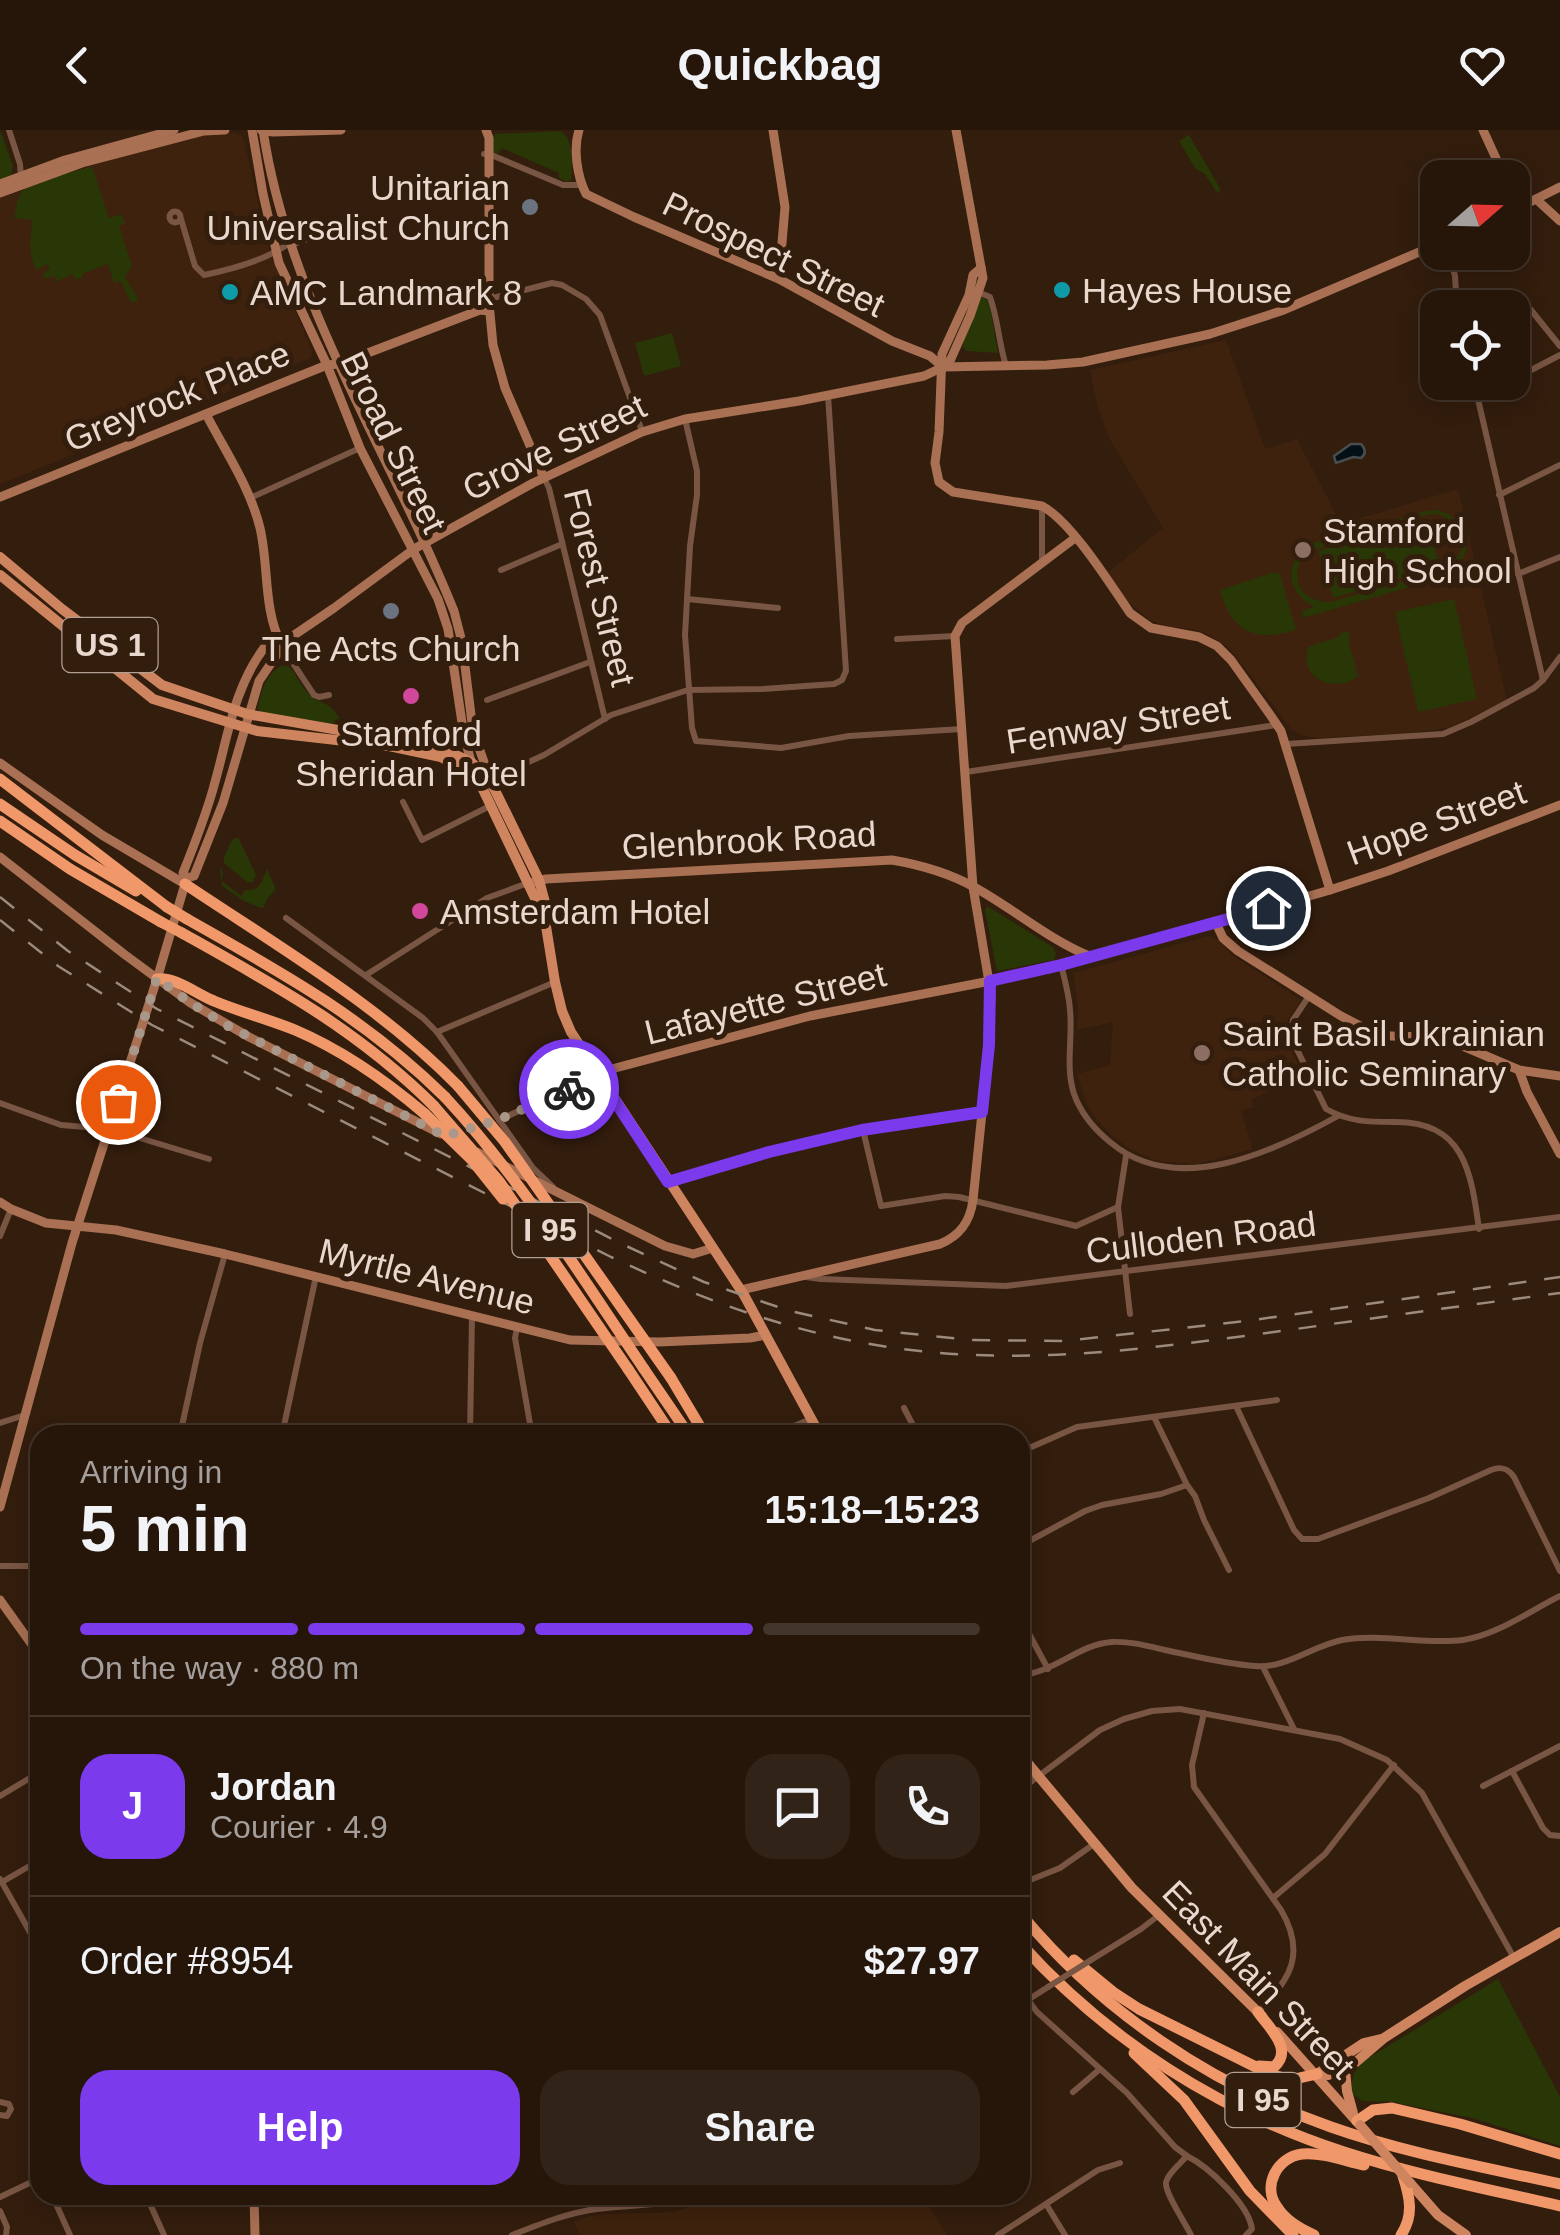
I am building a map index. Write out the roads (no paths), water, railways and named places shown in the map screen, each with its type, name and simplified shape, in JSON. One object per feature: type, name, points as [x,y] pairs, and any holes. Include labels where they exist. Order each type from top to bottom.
[{"type":"highway","points":[[0,779],[166,907]]},
{"type":"highway","name":"I 95","points":[[0,804],[86,862],[334,1005],[394,1050],[570,1284],[665,1425]]},
{"type":"highway","name":"I 95","points":[[0,822],[49,856],[319,1012],[379,1056],[435,1106],[483,1138],[682,1425]]},
{"type":"highway","points":[[0,830],[49,856]]},
{"type":"highway","points":[[186,881],[382,1018],[458,1086],[498,1132],[671,1378],[699,1425]]},
{"type":"highway","points":[[157,978],[171,980],[315,1039],[435,1106]]},
{"type":"highway","points":[[1030,1923],[1126,2000],[1283,2078],[1303,2079],[1317,2074]]},
{"type":"highway","name":"I 95","points":[[1030,1924],[1079,1976],[1136,2023],[1196,2064],[1251,2094],[1354,2134],[1560,2184]]},
{"type":"highway","name":"I 95","points":[[1030,1953],[1102,2022],[1142,2052],[1184,2080],[1274,2126],[1369,2160],[1560,2206]]},
{"type":"highway","points":[[1223,2050],[1266,2068],[1278,2065],[1282,2049],[1258,2012]]},
{"type":"highway","points":[[1102,2022],[1176,2091],[1250,2191],[1293,2235]]},
{"type":"highway","points":[[1357,2121],[1373,2110],[1392,2108],[1560,2154]]},
{"type":"highway","points":[[1314,2235],[1283,2215],[1272,2196],[1277,2168],[1300,2154],[1503,2192]]},
{"type":"highway","points":[[1401,2235],[1408,2224],[1410,2207],[1407,2179]]},
{"type":"main road","points":[[0,193],[65,160],[174,130]]},
{"type":"main road","points":[[0,184],[204,131],[225,130]]},
{"type":"main road","name":"Broad Street","points":[[252,130],[279,263],[327,365],[360,448],[457,618],[484,782]]},
{"type":"main road","points":[[262,130],[340,130]]},
{"type":"main road","name":"Broad Street","points":[[262,130],[294,258],[419,546],[448,629],[471,762]]},
{"type":"main road","name":"Forest Street","points":[[486,130],[492,345],[500,376],[544,478]]},
{"type":"main road","points":[[773,130],[785,207],[778,279]]},
{"type":"main road","points":[[942,367],[956,348],[982,278],[956,130]]},
{"type":"main road","points":[[1483,130],[1497,160]]},
{"type":"main road","points":[[575,133],[582,186]]},
{"type":"main road","name":"Prospect Street","points":[[582,186],[586,194],[778,279],[892,341],[930,356],[942,367]]},
{"type":"main road","points":[[1530,202],[1560,187]]},
{"type":"main road","points":[[1536,199],[1560,221]]},
{"type":"main road","points":[[942,367],[1083,362],[1234,328],[1420,252]]},
{"type":"main road","points":[[981,268],[973,275],[942,354],[936,463],[939,482],[953,492],[1042,506],[1057,515],[1130,612],[1152,628],[1199,637],[1217,646],[1231,660],[1278,725],[1330,890]]},
{"type":"main road","name":"Greyrock Place","points":[[0,497],[327,365],[339,364],[480,310],[489,311]]},
{"type":"main road","name":"Grove Street","points":[[281,644],[259,682],[222,803],[194,876],[186,881],[183,873],[208,808],[233,710],[264,648],[281,644],[419,546],[544,478],[642,432],[685,419],[924,376],[942,367]]},
{"type":"main road","points":[[206,414],[250,498],[260,529],[272,626],[281,644]]},
{"type":"main road","points":[[741,1290],[948,1241],[966,1224],[973,1200],[990,1034],[990,981],[973,887],[954,636],[962,623],[1076,538]]},
{"type":"main road","name":"US 1","points":[[0,557],[162,685],[248,714],[441,748],[471,762],[534,881],[566,1021],[741,1290],[814,1425]]},
{"type":"main road","name":"US 1","points":[[0,575],[153,698],[244,728],[388,746],[440,757],[464,769],[484,782],[491,805],[534,881]]},
{"type":"main road","points":[[0,763],[102,835],[186,881],[78,1226],[0,1506]]},
{"type":"main road","name":"Hope Street","points":[[1216,923],[1388,871],[1560,805]]},
{"type":"main road","points":[[0,857],[180,996],[228,1026],[673,1250],[699,1254],[713,1248]]},
{"type":"main road","name":"Glenbrook Road","points":[[534,881],[892,860],[933,869],[973,887],[1066,946],[1090,956]]},
{"type":"main road","points":[[1090,956],[1216,923],[1223,938],[1238,951],[1349,1021],[1375,1033],[1451,1041],[1519,1070],[1560,1076]]},
{"type":"main road","name":"Lafayette Street","points":[[598,1075],[810,1016],[990,981],[1090,956]]},
{"type":"main road","points":[[1519,1070],[1560,1154]]},
{"type":"main road","name":"Myrtle Avenue","points":[[0,1202],[46,1223],[116,1230],[226,1254],[570,1340],[659,1342],[766,1335]]},
{"type":"main road","points":[[0,1600],[30,1642]]},
{"type":"main road","name":"East Main Street","points":[[1030,1766],[1158,1914],[1317,2074],[1449,2230],[1466,2235]]},
{"type":"main road","points":[[1317,2074],[1560,1932]]},
{"type":"main road","points":[[1317,2074],[1328,2076],[1345,2070],[1367,2048]]},
{"type":"main road","points":[[1345,2070],[1346,2090],[1357,2121]]},
{"type":"main road","points":[[254,2205],[255,2235]]},
{"type":"street","points":[[9,130],[22,180]]},
{"type":"street","name":"Prospect Street","points":[[487,154],[563,185],[582,186]]},
{"type":"street","points":[[181,218],[194,266],[201,274],[300,244],[328,231],[331,222]]},
{"type":"street","points":[[489,299],[552,283],[586,298],[600,315],[642,432]]},
{"type":"street","points":[[978,292],[990,298],[1006,366]]},
{"type":"street","points":[[1530,310],[1560,346]]},
{"type":"street","points":[[1530,371],[1560,355]]},
{"type":"street","points":[[484,782],[544,755],[605,718],[688,690],[763,689],[834,684],[842,680],[846,671],[828,395]]},
{"type":"street","points":[[1478,400],[1543,680]]},
{"type":"street","points":[[685,419],[697,470],[685,638],[696,742],[781,748],[874,734],[962,729]]},
{"type":"street","points":[[250,498],[360,448]]},
{"type":"street","points":[[1499,495],[1560,465]]},
{"type":"street","name":"Forest Street","points":[[544,478],[605,718]]},
{"type":"street","points":[[1042,506],[1042,563]]},
{"type":"street","points":[[501,570],[562,544]]},
{"type":"street","points":[[1518,574],[1560,557]]},
{"type":"street","points":[[687,599],[778,608]]},
{"type":"street","points":[[897,640],[954,636]]},
{"type":"street","points":[[281,644],[314,695],[329,695]]},
{"type":"street","points":[[1286,744],[1443,734],[1524,695],[1543,680],[1560,656]]},
{"type":"street","points":[[487,700],[590,662]]},
{"type":"street","name":"Fenway Street","points":[[966,772],[1278,725]]},
{"type":"street","points":[[402,802],[422,840],[491,805]]},
{"type":"street","points":[[366,975],[487,898],[534,881]]},
{"type":"street","points":[[286,918],[437,1032],[532,1168],[561,1194]]},
{"type":"street","points":[[1061,965],[1070,1008],[1069,1069],[1075,1096],[1092,1126],[1126,1156],[1168,1168],[1216,1166],[1284,1144],[1338,1116]]},
{"type":"street","points":[[437,1032],[555,982]]},
{"type":"street","points":[[1309,996],[1291,1024],[1290,1038],[1326,1109],[1360,1122],[1413,1122],[1444,1134],[1465,1165],[1480,1228]]},
{"type":"street","name":"Lafayette Street","points":[[445,1136],[498,1120],[598,1075]]},
{"type":"street","points":[[0,1104],[61,1125],[110,1129],[210,1159]]},
{"type":"street","points":[[668,1182],[862,1130],[982,1112]]},
{"type":"street","points":[[862,1130],[882,1206],[945,1196],[1076,1226],[1118,1207]]},
{"type":"street","points":[[1126,1156],[1118,1207],[1130,1314]]},
{"type":"street","points":[[0,1236],[11,1209]]},
{"type":"street","name":"Culloden Road","points":[[801,1276],[1006,1286],[1560,1217]]},
{"type":"street","points":[[183,1425],[200,1343],[226,1254]]},
{"type":"street","points":[[842,1266],[846,1280]]},
{"type":"street","points":[[284,1425],[316,1276]]},
{"type":"street","points":[[470,1425],[472,1315]]},
{"type":"street","points":[[517,1328],[515,1338],[530,1425]]},
{"type":"street","points":[[1030,1448],[1077,1427],[1277,1400]]},
{"type":"street","points":[[1236,1406],[1294,1530],[1302,1539],[1318,1539],[1503,1468],[1514,1477],[1560,1571]]},
{"type":"street","points":[[904,1408],[913,1425]]},
{"type":"street","points":[[0,1423],[25,1415]]},
{"type":"street","points":[[1154,1418],[1229,1570]]},
{"type":"street","points":[[796,1425],[811,1419]]},
{"type":"street","points":[[1030,1541],[1085,1511],[1187,1485]]},
{"type":"street","points":[[0,1566],[30,1566]]},
{"type":"street","points":[[1030,1673],[1048,1669],[1106,1642],[1263,1666],[1342,1640],[1460,1640],[1496,1628],[1560,1596]]},
{"type":"street","points":[[1030,1636],[1048,1669]]},
{"type":"street","points":[[1263,1666],[1295,1730]]},
{"type":"street","points":[[1030,1783],[1091,1735],[1124,1718],[1167,1709],[1340,1739],[1394,1765],[1434,1810],[1514,1958]]},
{"type":"street","points":[[1204,1713],[1192,1765],[1194,1787],[1288,1921],[1293,1943],[1283,1986],[1258,2012]]},
{"type":"street","points":[[1483,1786],[1560,1746]]},
{"type":"street","points":[[1272,1898],[1325,1854],[1394,1765]]},
{"type":"street","points":[[1512,1772],[1543,1828],[1550,1835],[1560,1836]]},
{"type":"street","points":[[0,1796],[30,1778]]},
{"type":"street","points":[[1030,1880],[1060,1868],[1094,1844]]},
{"type":"street","points":[[30,1866],[1,1882],[30,1933]]},
{"type":"street","points":[[1030,1999],[1141,1929],[1158,1914]]},
{"type":"street","points":[[1030,2002],[1127,2093],[1176,2147],[1208,2168],[1249,2217],[1252,2230],[1246,2235]]},
{"type":"street","points":[[1073,2092],[1100,2069]]},
{"type":"street","points":[[0,2103],[6,2102],[11,2109],[7,2116],[0,2116]]},
{"type":"street","points":[[1187,2156],[1168,2176],[1166,2185],[1192,2235]]},
{"type":"street","points":[[998,2235],[1098,2170],[1120,2163]]},
{"type":"street","points":[[0,2197],[30,2183]]},
{"type":"street","points":[[1046,2204],[1065,2235]]},
{"type":"street","points":[[56,2205],[70,2235]]},
{"type":"street","points":[[150,2205],[164,2235]]},
{"type":"street","points":[[512,2235],[579,2212],[651,2205]]},
{"type":"street","points":[[0,2210],[6,2235]]},
{"type":"railway","points":[[0,897],[68,951],[157,1009],[622,1244],[704,1282],[790,1311],[875,1330],[971,1340],[1064,1341],[1246,1321],[1560,1277]]},
{"type":"railway","points":[[0,920],[58,966],[152,1025],[611,1257],[708,1299],[806,1330],[925,1352],[1068,1354],[1212,1340],[1560,1293]]},
{"type":"place","name":"Unitarian Universalist Church","points":[[530,207]]},
{"type":"place","name":"Hayes House","points":[[1062,290]]},
{"type":"place","name":"AMC Landmark 8","points":[[230,292]]},
{"type":"place","name":"Stamford High School","points":[[1303,550]]},
{"type":"place","name":"The Acts Church","points":[[391,611]]},
{"type":"place","name":"Stamford Sheridan Hotel","points":[[411,696]]},
{"type":"place","name":"Amsterdam Hotel","points":[[420,911]]},
{"type":"place","name":"Saint Basil Ukrainian Catholic Seminary","points":[[1202,1053]]}]
